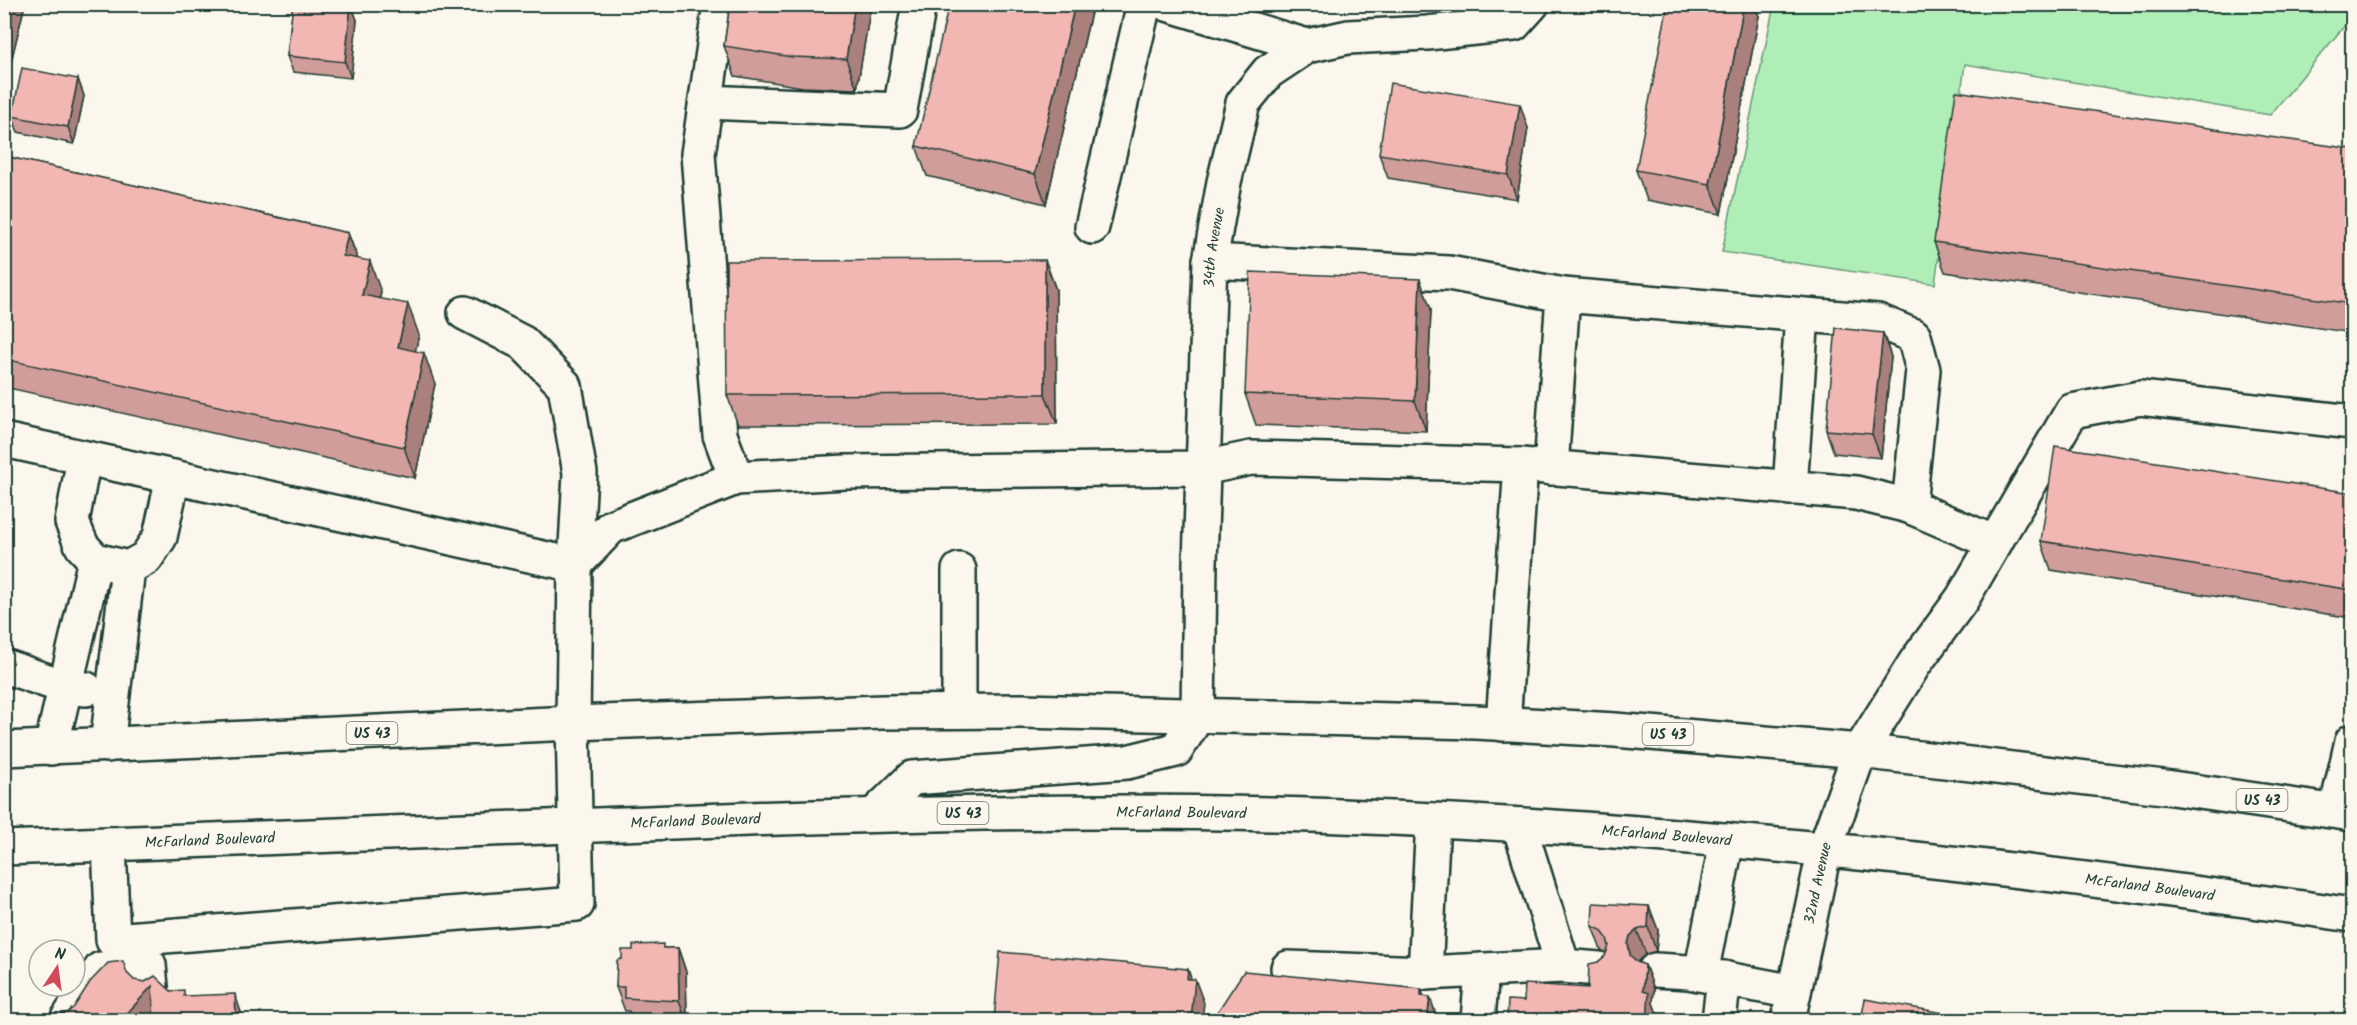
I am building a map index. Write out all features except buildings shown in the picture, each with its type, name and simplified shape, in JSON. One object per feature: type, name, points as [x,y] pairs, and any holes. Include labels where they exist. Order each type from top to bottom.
[{"type":"main road","points":[[720,4],[698,154],[720,435],[736,478]]},
{"type":"main road","points":[[706,102],[900,110],[919,4]]},
{"type":"main road","points":[[1092,227],[1144,4]]},
{"type":"main road","points":[[1167,4],[1307,46]]},
{"type":"main road","name":"34th Avenue","points":[[1198,715],[1210,261],[1224,182],[1243,103],[1268,72],[1307,46],[1348,37],[1427,33],[1514,24],[1532,4]]},
{"type":"main road","points":[[1210,261],[1449,273],[1563,295],[1878,321],[1914,336],[1923,370],[1909,506]]},
{"type":"main road","points":[[1503,724],[1536,466],[1563,295]]},
{"type":"main road","points":[[71,1018],[102,969],[116,964],[577,904],[573,723],[579,473],[565,386],[523,343],[465,313]]},
{"type":"main road","points":[[1790,488],[1802,315]]},
{"type":"main road","name":"32nd Avenue","points":[[1791,1006],[1825,848],[1860,751],[1915,663],[1962,599],[2072,411],[2140,398],[2352,422]]},
{"type":"main road","points":[[4,440],[575,565]]},
{"type":"main road","points":[[84,458],[72,522],[82,546],[95,560],[128,568],[146,558],[160,537],[173,477]]},
{"type":"main road","points":[[575,565],[611,527],[736,478],[846,472],[1203,468],[1251,458],[1536,466],[1856,493],[1909,506],[1995,543]]},
{"type":"main road","points":[[51,748],[95,560]]},
{"type":"main road","points":[[107,745],[128,568]]},
{"type":"main road","points":[[959,570],[959,711]]},
{"type":"main road","points":[[4,666],[65,687],[114,690]]},
{"type":"main road","name":"US 43","points":[[4,749],[806,713],[959,711],[1198,715],[1503,724],[1615,730],[1860,751],[2160,787],[2344,813]]},
{"type":"main road","points":[[874,815],[912,778],[1127,762],[1176,750],[1198,715]]},
{"type":"main road","points":[[2344,813],[2352,741]]},
{"type":"main road","name":"McFarland Boulevard","points":[[4,848],[874,815],[979,812],[1217,813],[1433,820],[1825,848],[2184,891],[2352,915]]},
{"type":"main road","points":[[1425,973],[1433,820]]},
{"type":"main road","points":[[1288,968],[1425,973],[1587,967],[1519,825]]},
{"type":"main road","points":[[1719,1020],[1705,975],[1727,840]]},
{"type":"main road","points":[[108,844],[116,964]]},
{"type":"main road","points":[[116,964],[149,965],[151,987]]},
{"type":"main road","points":[[1478,1020],[1482,970]]},
{"type":"main road","points":[[1655,971],[1705,975],[1791,1006]]},
{"type":"green space","points":[[1774,5],[2352,5],[2352,17],[2270,115],[1965,64],[1935,284],[1722,252]]}]
